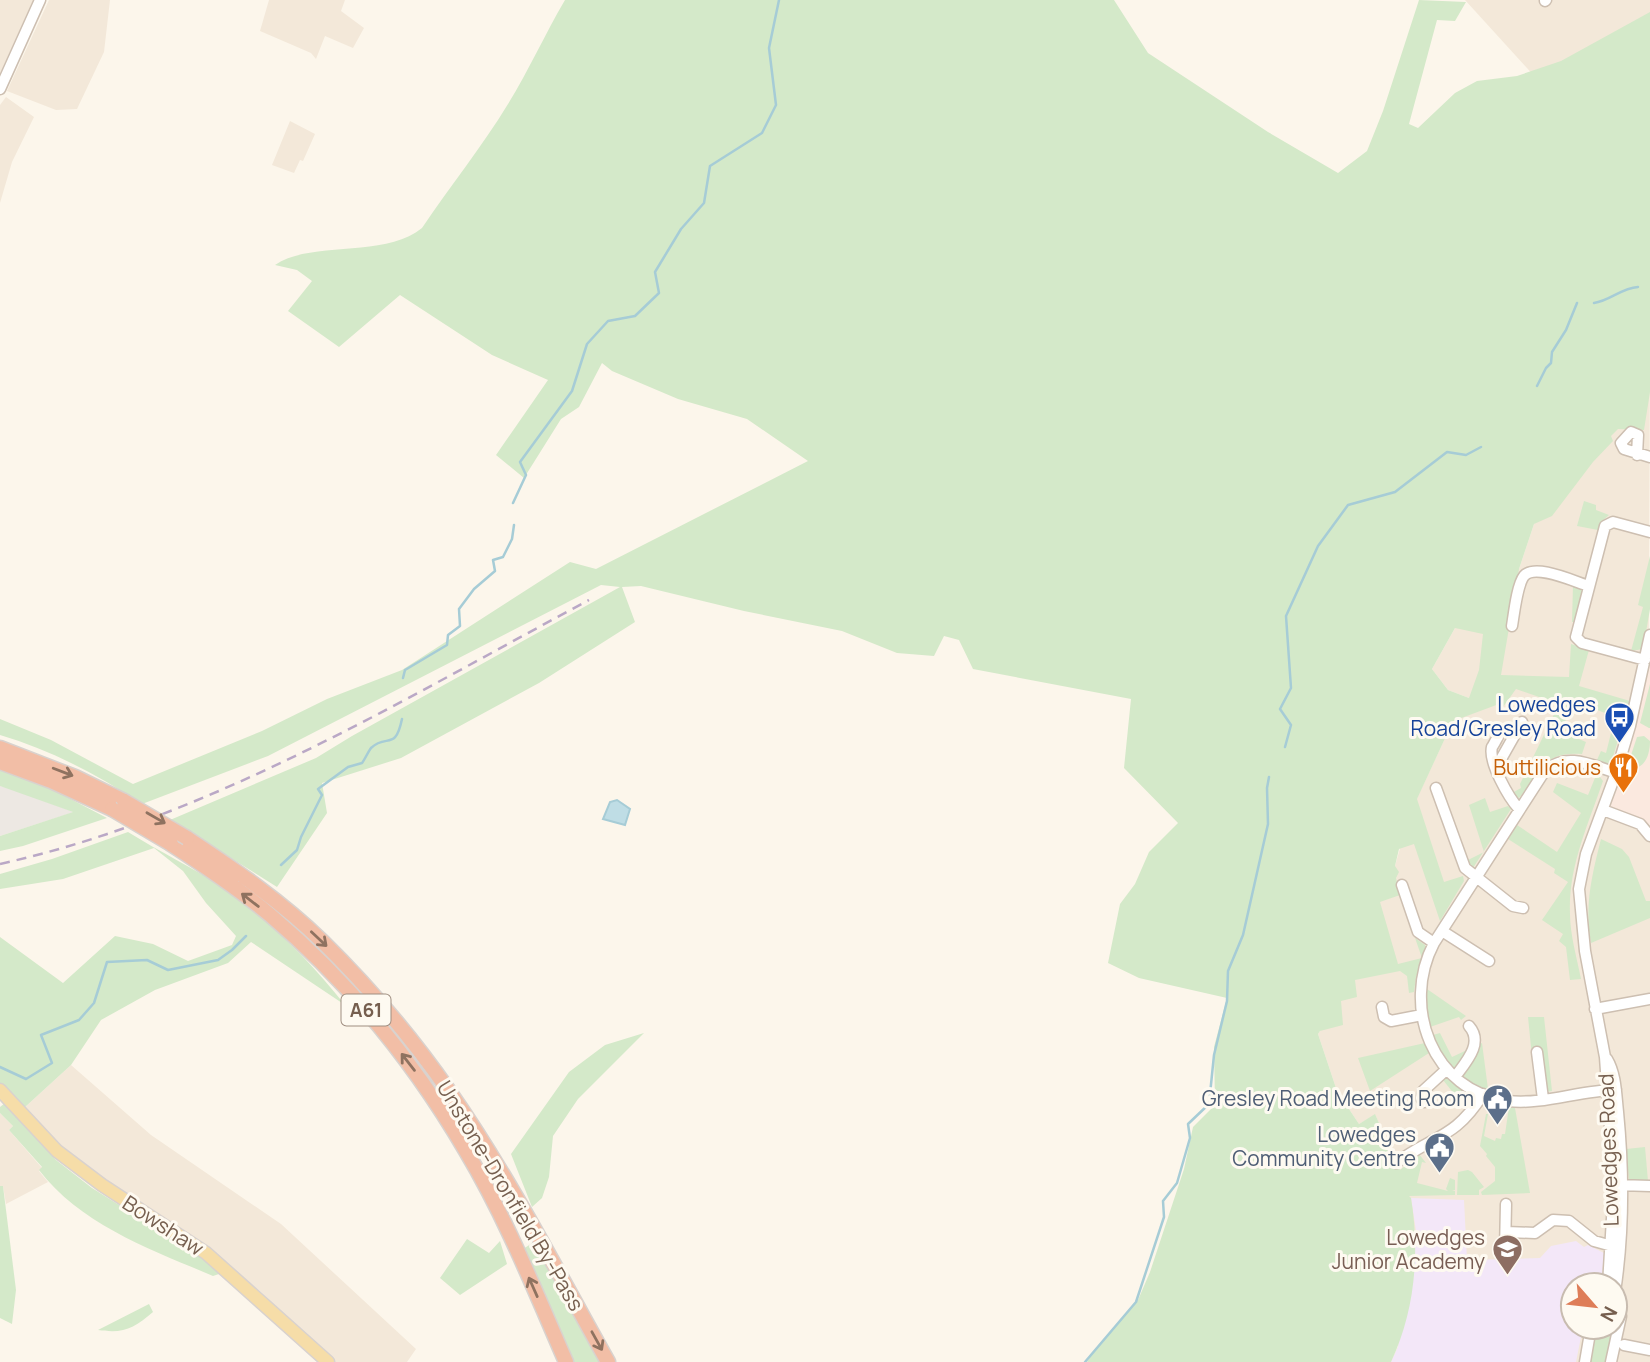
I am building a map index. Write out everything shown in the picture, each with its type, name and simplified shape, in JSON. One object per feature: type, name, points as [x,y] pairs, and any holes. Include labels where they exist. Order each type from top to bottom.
[{"type":"highway","name":"Unstone-Dronfield By-Pass","points":[[0,748],[75,777],[223,879],[304,946],[370,1014],[421,1078],[467,1152],[505,1226],[566,1362]]},
{"type":"highway","name":"Unstone-Dronfield By-Pass","points":[[0,762],[118,805],[187,838],[234,869],[321,940],[409,1038],[449,1091],[524,1212],[608,1362]]},
{"type":"main road","name":"Bowshaw","points":[[0,1090],[53,1148],[102,1185],[206,1253],[328,1362]]},
{"type":"street","points":[[0,89],[40,0]]},
{"type":"street","points":[[1637,455],[1650,457]]},
{"type":"street","points":[[1645,660],[1578,641],[1576,637],[1605,526],[1613,522],[1650,532]]},
{"type":"street","points":[[1511,626],[1522,578],[1530,572],[1543,571],[1589,586]]},
{"type":"street","name":"Lowedges Road","points":[[1618,1271],[1618,1185],[1611,1090],[1585,951],[1579,890],[1582,869],[1630,726],[1650,635]]},
{"type":"street","points":[[1496,768],[1522,722]]},
{"type":"street","points":[[1498,737],[1492,751],[1496,768],[1518,809]]},
{"type":"street","points":[[1611,1090],[1508,1101],[1483,1094],[1451,1073],[1430,1045],[1422,1015],[1421,982],[1426,960],[1434,943],[1544,772],[1560,761],[1577,760],[1616,773]]},
{"type":"street","points":[[1436,788],[1468,872],[1513,905],[1523,908]]},
{"type":"street","points":[[1603,810],[1640,824],[1650,836]]},
{"type":"street","points":[[1402,885],[1418,932],[1434,943]]},
{"type":"street","points":[[1442,931],[1489,961]]},
{"type":"street","points":[[1595,1009],[1650,999]]},
{"type":"street","points":[[1382,1007],[1384,1017],[1391,1021],[1422,1015]]},
{"type":"street","points":[[1424,1102],[1421,1098],[1423,1091],[1451,1073],[1474,1047],[1474,1034],[1469,1026]]},
{"type":"street","points":[[1537,1052],[1543,1099]]},
{"type":"street","points":[[1396,1163],[1460,1125],[1483,1094]]},
{"type":"street","points":[[1618,1185],[1650,1186]]},
{"type":"street","name":"Lowedges Road","points":[[1609,1271],[1618,1185]]},
{"type":"street","points":[[1505,1251],[1506,1205]]},
{"type":"street","points":[[1506,1232],[1535,1233],[1553,1220],[1569,1221],[1594,1241],[1612,1246]]},
{"type":"street","points":[[1585,1362],[1589,1341]]},
{"type":"street","points":[[1611,1362],[1615,1341]]},
{"type":"street","points":[[1624,1345],[1650,1350]]},
{"type":"shaded area","points":[[0,0],[33,0],[0,74]]},
{"type":"shaded area","points":[[49,0],[110,0],[104,52],[77,109],[56,110],[7,91]]},
{"type":"shaded area","points":[[269,0],[345,0],[341,11],[364,28],[353,48],[325,36],[316,59],[311,53],[260,31]]},
{"type":"shaded area","points":[[1465,0],[1650,0],[1650,32],[1537,79]]},
{"type":"shaded area","points":[[6,97],[34,117],[12,162],[0,203],[0,105]]},
{"type":"shaded area","points":[[290,121],[315,134],[303,161],[300,160],[294,173],[272,165]]},
{"type":"shaded area","points":[[1650,337],[1650,1362],[1391,1362],[1398,1347],[1408,1195],[1390,1144],[1375,1115],[1359,1124],[1337,1091],[1318,1034],[1340,1001],[1380,901],[1396,878],[1395,866],[1410,813],[1448,732],[1469,698],[1448,690],[1432,669],[1455,628],[1519,569],[1534,524],[1592,454],[1618,428]]},
{"type":"shaded area","points":[[1650,654],[1650,823],[1647,831],[1603,810]]},
{"type":"shaded area","points":[[0,786],[9,788],[74,812],[0,836]]},
{"type":"shaded area","points":[[71,1065],[151,1135],[281,1224],[416,1349],[407,1362],[334,1362],[260,1291],[202,1244],[113,1188],[62,1148],[24,1108]]},
{"type":"shaded area","points":[[0,1113],[13,1126],[9,1130],[42,1168],[39,1171],[48,1182],[6,1204],[3,1186],[0,1186]]},
{"type":"shaded area","name":"Lowedges Junior Academy","points":[[1411,1198],[1464,1200],[1467,1260],[1540,1258],[1551,1246],[1576,1241],[1584,1247],[1588,1245],[1604,1253],[1602,1271],[1559,1271],[1559,1341],[1580,1341],[1576,1362],[1391,1362],[1398,1347],[1416,1231]]},
{"type":"green space","points":[[565,0],[1114,0],[1148,53],[1268,132],[1338,173],[1367,151],[1383,111],[1419,0],[1466,2],[1455,21],[1437,20],[1409,124],[1418,128],[1455,93],[1477,81],[1517,76],[1561,61],[1650,12],[1650,392],[1644,430],[1618,429],[1611,436],[1613,441],[1593,462],[1552,516],[1534,524],[1519,569],[1501,675],[1569,677],[1571,644],[1589,650],[1579,686],[1630,701],[1612,760],[1608,764],[1597,760],[1601,751],[1606,753],[1615,717],[1572,700],[1562,732],[1586,742],[1582,754],[1558,756],[1550,760],[1519,798],[1516,798],[1512,793],[1521,788],[1520,784],[1559,704],[1516,689],[1503,707],[1499,704],[1456,720],[1417,799],[1444,882],[1463,876],[1464,881],[1440,921],[1414,844],[1399,849],[1395,866],[1399,872],[1396,878],[1400,895],[1380,902],[1398,964],[1422,958],[1415,938],[1425,945],[1426,948],[1414,992],[1409,993],[1407,976],[1400,971],[1355,980],[1357,997],[1341,1001],[1343,1025],[1320,1031],[1318,1034],[1337,1091],[1359,1124],[1375,1114],[1400,1170],[1419,1154],[1426,1163],[1422,1162],[1417,1183],[1448,1191],[1446,1189],[1450,1178],[1455,1180],[1455,1190],[1452,1190],[1455,1195],[1409,1196],[1415,1240],[1413,1282],[1406,1323],[1391,1362],[1087,1362],[1138,1300],[1184,1169],[1193,1127],[1215,1105],[1214,1047],[1227,998],[1139,978],[1108,963],[1120,904],[1135,884],[1149,852],[1178,823],[1124,768],[1131,699],[973,669],[959,640],[944,636],[934,656],[897,653],[842,631],[641,586],[622,587],[635,622],[539,683],[401,758],[322,783],[327,813],[277,887],[170,820],[316,758],[620,587],[601,585],[268,756],[142,804],[74,764],[0,735],[0,719],[51,740],[133,784],[262,731],[327,699],[402,670],[570,562],[596,569],[808,461],[747,419],[678,399],[612,371],[602,363],[579,407],[561,419],[524,478],[496,455],[548,380],[492,355],[400,295],[339,347],[288,311],[312,281],[297,270],[275,265],[308,253],[388,243],[422,228],[498,120]],"holes":[[[1455,628],[1483,634],[1479,670],[1469,698],[1448,690],[1432,669]]]},
{"type":"green space","points":[[1584,501],[1596,505],[1596,510],[1609,515],[1601,522],[1598,530],[1577,526]]},
{"type":"green space","points":[[1650,556],[1650,609],[1643,649],[1631,651],[1643,607],[1638,605]]},
{"type":"green space","points":[[1573,585],[1582,591],[1576,622],[1572,622]]},
{"type":"green space","points":[[1650,684],[1650,728],[1649,728],[1640,723]]},
{"type":"green space","points":[[1644,736],[1650,741],[1648,755],[1644,763],[1631,768],[1628,764],[1637,737]]},
{"type":"green space","points":[[0,769],[40,783],[107,818],[0,851],[0,836],[73,812],[0,786]]},
{"type":"green space","points":[[1597,773],[1603,781],[1580,846],[1572,880],[1570,922],[1581,979],[1570,980],[1566,947],[1559,941],[1563,934],[1542,920],[1568,882],[1554,873],[1555,869],[1508,839],[1517,825],[1557,852],[1581,813],[1553,792],[1557,783],[1588,795]]},
{"type":"green space","points":[[1485,798],[1490,812],[1508,806],[1511,809],[1484,851],[1469,805]]},
{"type":"green space","points":[[128,832],[213,881],[242,902],[289,943],[345,1005],[251,942],[228,963],[155,990],[101,1020],[71,1065],[24,1108],[0,1083],[0,937],[63,983],[115,936],[153,944],[188,961],[232,945],[236,936],[206,903],[183,871],[154,848],[63,879],[0,889],[0,874]]},
{"type":"green space","points":[[1601,839],[1622,849],[1629,857],[1646,901],[1650,901],[1650,918],[1591,943],[1589,903]]},
{"type":"green space","points":[[1483,853],[1473,868],[1470,867],[1468,860]]},
{"type":"green space","points":[[1427,989],[1466,1016],[1461,1020],[1459,1017],[1430,1027],[1426,1007]]},
{"type":"green space","points":[[1528,1017],[1544,1017],[1552,1091],[1546,1092],[1541,1057],[1532,1057]]},
{"type":"green space","points":[[644,1033],[578,1099],[553,1136],[549,1177],[542,1198],[532,1207],[511,1154],[569,1072],[605,1045]]},
{"type":"green space","points":[[1440,1033],[1452,1057],[1482,1043],[1488,1089],[1481,1088],[1467,1110],[1443,1080],[1450,1068],[1433,1035]]},
{"type":"green space","points":[[1425,1043],[1429,1053],[1370,1091],[1358,1058]]},
{"type":"green space","points":[[5,1103],[56,1160],[92,1188],[205,1259],[222,1273],[213,1276],[142,1246],[96,1221],[75,1206],[39,1170],[42,1167],[9,1130],[13,1126],[0,1113],[0,1107]]},
{"type":"green space","points":[[1509,1107],[1515,1108],[1530,1193],[1482,1195],[1481,1192],[1495,1181],[1495,1167],[1480,1146],[1486,1114],[1484,1136],[1495,1141],[1505,1134]]},
{"type":"green space","points":[[1645,1147],[1648,1181],[1629,1179],[1626,1149]]},
{"type":"green space","points":[[1468,1170],[1484,1187],[1479,1190],[1479,1195],[1457,1195],[1458,1172]]},
{"type":"green space","points":[[0,1186],[3,1186],[16,1290],[12,1324],[0,1318]]},
{"type":"green space","points":[[467,1239],[489,1253],[500,1241],[507,1264],[460,1295],[440,1278]]},
{"type":"green space","points":[[534,1242],[602,1362],[574,1362],[523,1249]]},
{"type":"green space","points":[[149,1304],[153,1312],[134,1326],[115,1331],[98,1330]]},
{"type":"green space","points":[[1592,1341],[1612,1341],[1608,1362],[1589,1362]]},
{"type":"water","points":[[617,800],[630,809],[625,825],[603,819],[610,802]]},
{"type":"waterway","points":[[513,503],[526,475],[520,462],[572,391],[587,344],[608,321],[635,316],[659,293],[655,272],[681,229],[704,203],[710,166],[762,133],[776,105],[769,48],[779,0]]},
{"type":"waterway","points":[[1594,303],[1638,287]]},
{"type":"waterway","points":[[1537,386],[1551,363],[1552,352],[1566,330],[1577,303]]},
{"type":"waterway","points":[[1285,747],[1291,725],[1280,709],[1291,688],[1286,616],[1318,546],[1348,505],[1395,492],[1447,452],[1466,455],[1481,447]]},
{"type":"waterway","points":[[403,678],[405,670],[447,645],[448,635],[460,626],[459,609],[474,589],[495,571],[493,560],[503,557],[512,539],[514,525]]},
{"type":"waterway","points":[[281,865],[297,850],[322,795],[318,789],[348,767],[362,763],[371,748],[393,739],[402,719]]},
{"type":"waterway","points":[[1085,1362],[1136,1302],[1164,1217],[1163,1201],[1177,1183],[1190,1138],[1188,1124],[1209,1104],[1214,1055],[1227,1001],[1228,971],[1243,935],[1268,824],[1269,777]]},
{"type":"waterway","points":[[0,1067],[26,1079],[52,1063],[41,1035],[79,1020],[94,1003],[107,962],[147,960],[168,970],[218,960],[246,936]]},
{"type":"railway","points":[[0,864],[78,843],[154,817],[229,786],[375,716],[589,600]]},
{"type":"place","name":"Lowedges Road/Gresley Road","points":[[1619,744]]},
{"type":"place","name":"Buttilicious","points":[[1624,795]]},
{"type":"place","name":"Gresley Road Meeting Room","points":[[1497,1126]]},
{"type":"place","name":"Lowedges Community Centre","points":[[1439,1174]]},
{"type":"place","name":"Lowedges Junior Academy","points":[[1508,1277]]}]
